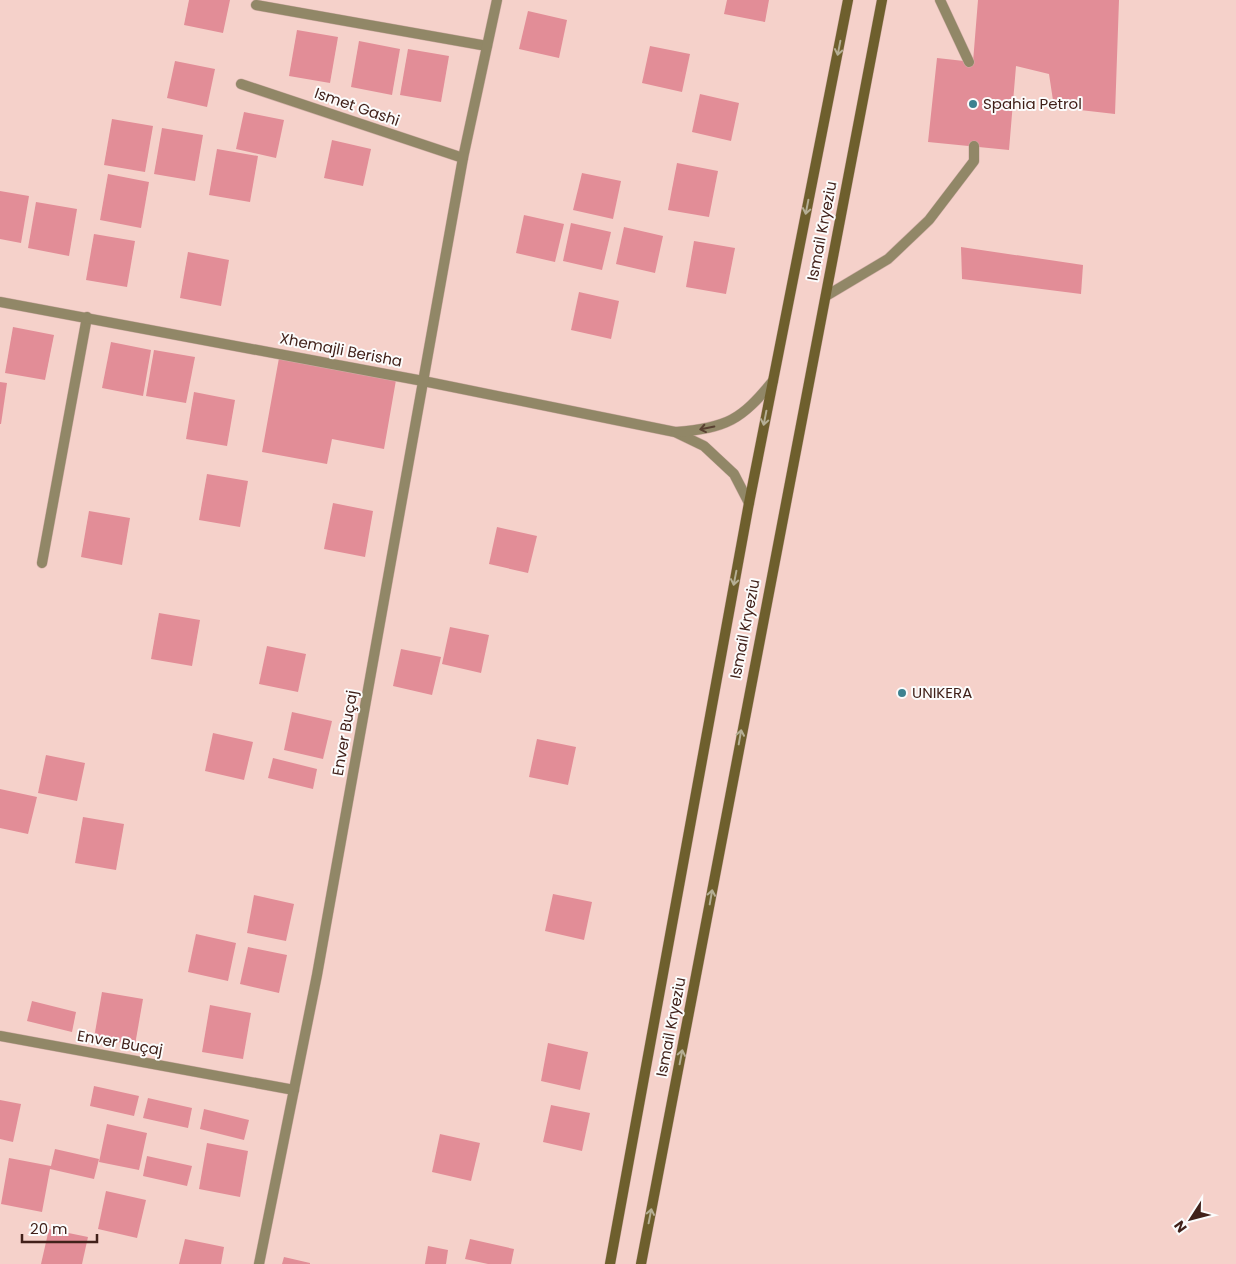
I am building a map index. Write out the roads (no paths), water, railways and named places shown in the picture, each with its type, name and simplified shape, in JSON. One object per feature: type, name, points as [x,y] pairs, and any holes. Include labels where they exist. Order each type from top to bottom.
[{"type":"main road","name":"Ismail Kryeziu","points":[[610,1264],[749,503],[848,0]]},
{"type":"main road","name":"Ismail Kryeziu","points":[[641,1264],[685,1041],[768,588],[882,0]]},
{"type":"street","points":[[423,382],[464,158],[497,0]]},
{"type":"street","points":[[940,0],[969,62]]},
{"type":"street","points":[[256,5],[487,46]]},
{"type":"street","name":"Ismet Gashi","points":[[241,84],[464,158]]},
{"type":"street","points":[[826,296],[888,259],[929,220],[974,161],[974,146]]},
{"type":"street","name":"Xhemajli Berisha","points":[[0,302],[87,317],[675,432],[704,446],[734,474],[749,503]]},
{"type":"street","points":[[42,563],[87,317]]},
{"type":"street","name":"Xhemajli Berisha","points":[[675,432],[708,429],[730,421],[752,406],[773,381]]},
{"type":"street","name":"Enver Buçaj","points":[[259,1264],[317,976],[423,382]]},
{"type":"street","name":"Enver Buçaj","points":[[0,1036],[294,1090]]},
{"type":"place","name":"Spahia Petrol","points":[[973,104]]},
{"type":"place","name":"UNIKERA","points":[[902,693]]}]
